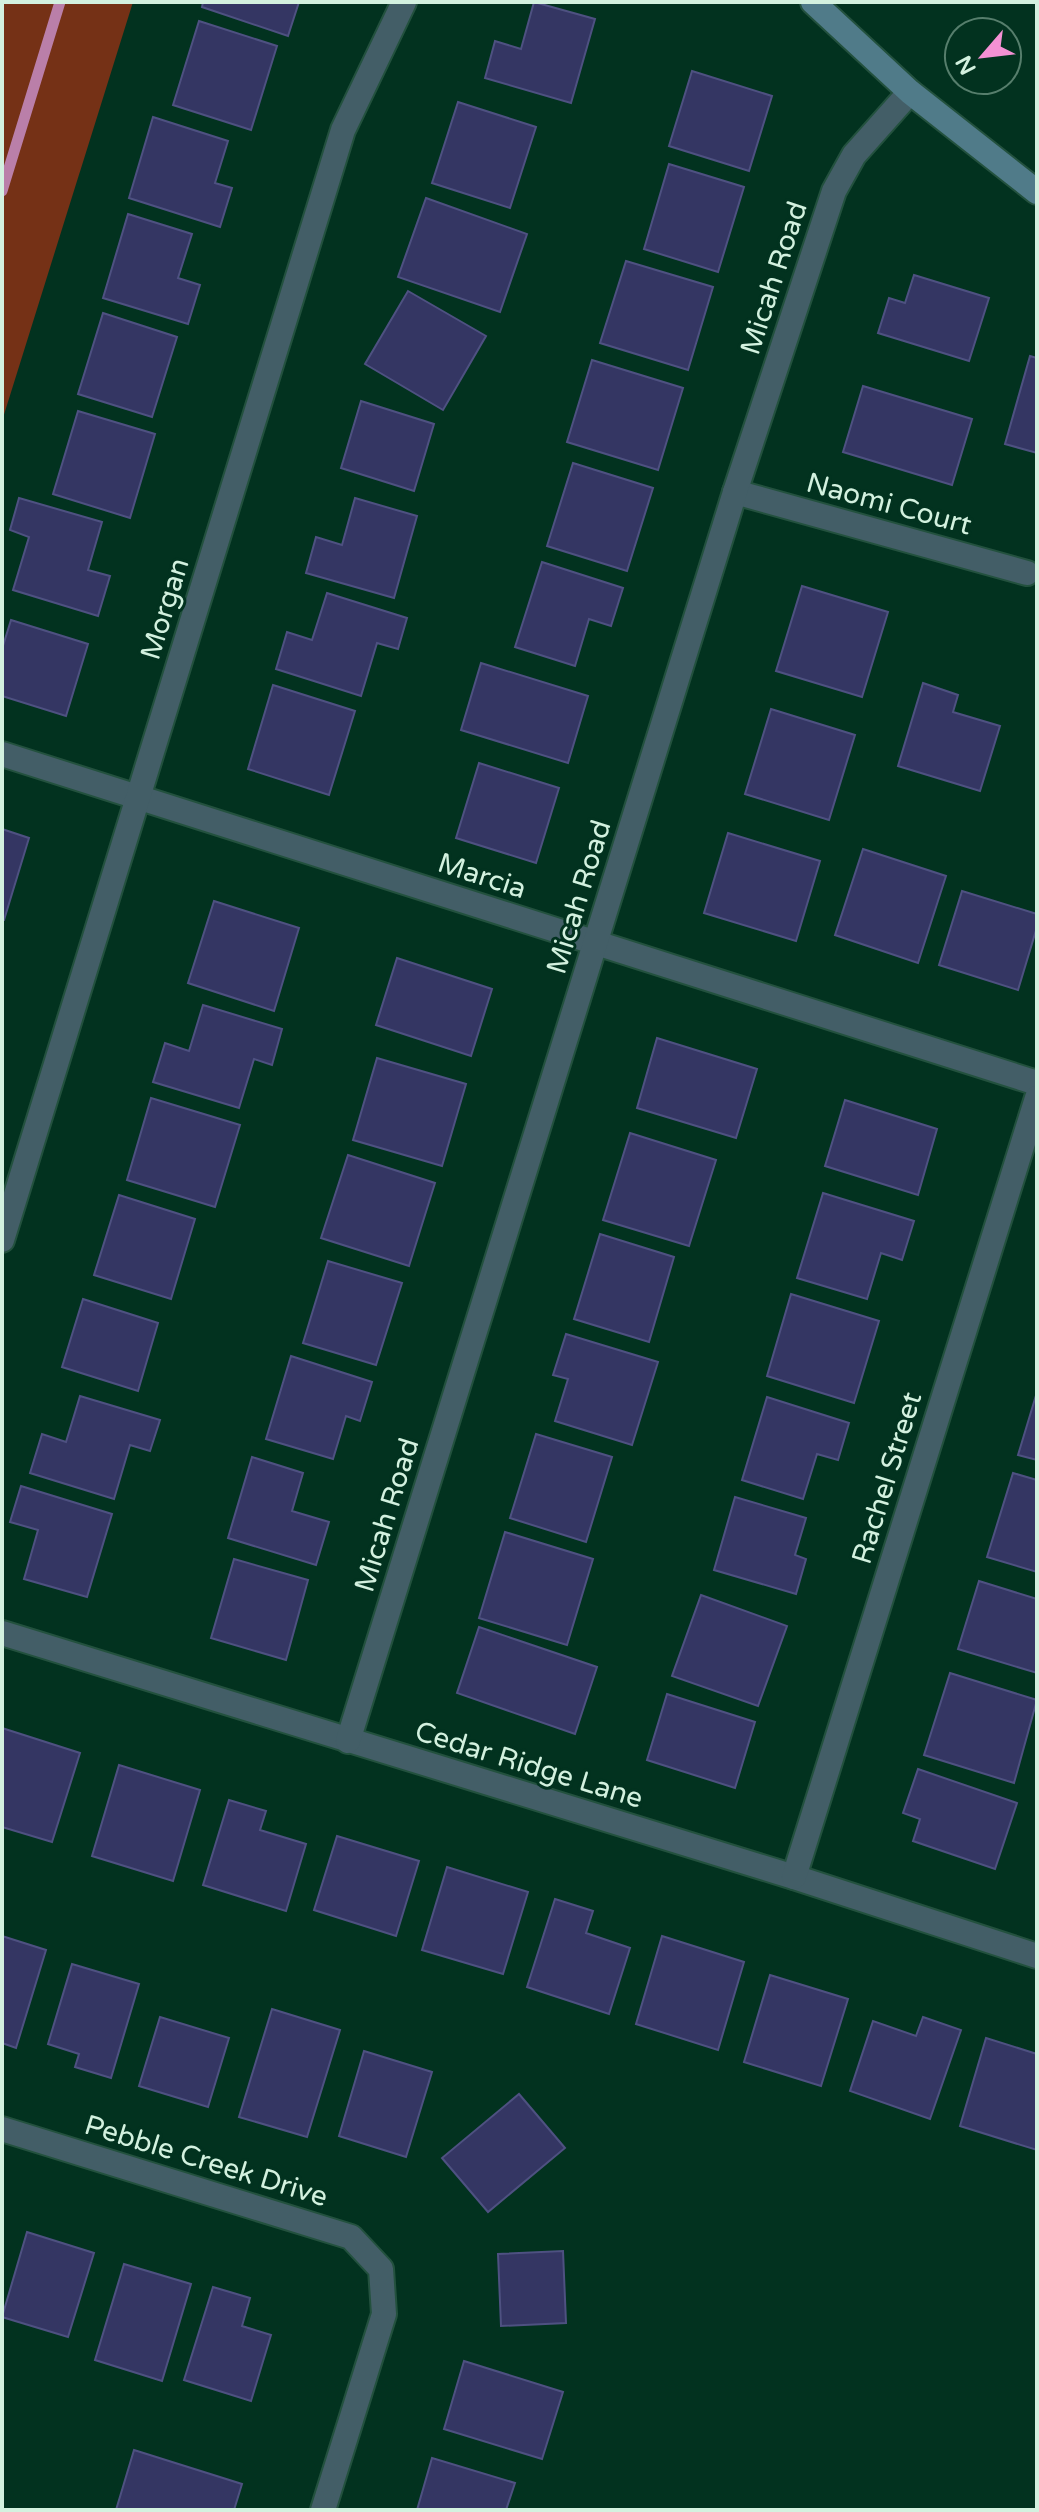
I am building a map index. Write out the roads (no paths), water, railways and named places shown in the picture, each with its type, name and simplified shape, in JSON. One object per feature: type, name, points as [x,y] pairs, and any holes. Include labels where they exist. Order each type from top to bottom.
[{"type":"main road","points":[[813,2],[910,92],[1037,192]]},
{"type":"street","name":"Morgan","points":[[2,1240],[343,130],[404,2]]},
{"type":"street","name":"Micah Road","points":[[348,1741],[735,492],[834,191],[854,155],[910,92]]},
{"type":"street","name":"Naomi Court","points":[[735,492],[1027,573]]},
{"type":"street","name":"Marcia","points":[[2,754],[1037,1083]]},
{"type":"street","name":"Rachel Street","points":[[794,1877],[1037,1098]]},
{"type":"street","name":"Cedar Ridge Lane","points":[[2,1633],[794,1877],[1037,1956]]},
{"type":"street","name":"Pebble Creek Drive","points":[[2,2129],[351,2237],[381,2269],[384,2314],[323,2510]]},
{"type":"waterway","points":[[2,191],[60,2]]}]
